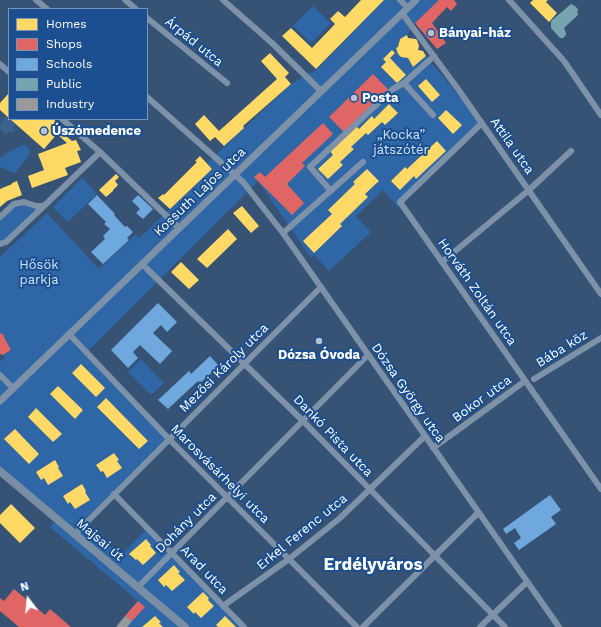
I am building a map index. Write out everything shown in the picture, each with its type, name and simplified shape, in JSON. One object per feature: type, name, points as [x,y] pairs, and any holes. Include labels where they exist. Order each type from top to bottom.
[{"type":"main road","name":"Majsai út","points":[[0,470],[185,627]]},
{"type":"street","points":[[36,0],[46,8]]},
{"type":"street","points":[[125,0],[135,8]]},
{"type":"street","points":[[222,0],[272,43],[321,91]]},
{"type":"street","name":"Attila utca","points":[[400,0],[405,11],[434,56],[601,294]]},
{"type":"street","name":"Kossuth Lajos utca","points":[[0,400],[416,0]]},
{"type":"street","points":[[509,0],[564,61],[601,113]]},
{"type":"street","name":"Árpád utca","points":[[148,19],[227,83]]},
{"type":"street","points":[[330,191],[310,167],[393,89],[404,83],[434,56]]},
{"type":"street","points":[[0,64],[8,71]]},
{"type":"street","points":[[404,83],[433,115]]},
{"type":"street","name":"Dózsa György utca","points":[[148,98],[235,174],[283,233],[559,627]]},
{"type":"street","points":[[63,120],[100,152],[179,228]]},
{"type":"street","name":"Horváth Zoltán utca","points":[[482,123],[400,202],[601,489]]},
{"type":"street","points":[[442,262],[528,190],[571,151]]},
{"type":"street","points":[[0,244],[6,242],[100,152]]},
{"type":"street","points":[[283,233],[363,162]]},
{"type":"street","points":[[0,217],[14,204],[24,202],[36,206],[44,206]]},
{"type":"street","name":"Dankó Pista utca","points":[[142,264],[303,421],[505,627]]},
{"type":"street","name":"Mezősi Károly utca","points":[[75,534],[321,287]]},
{"type":"street","name":"Marosvásárhelyi utca","points":[[69,334],[169,439],[357,627]]},
{"type":"street","name":"Bába köz","points":[[534,379],[601,338]]},
{"type":"street","name":"Dohány utca","points":[[138,587],[368,355]]},
{"type":"street","points":[[0,376],[13,388]]},
{"type":"street","name":"Bokor utca","points":[[433,448],[525,381]]},
{"type":"street","name":"Erkel Ferenc utca","points":[[224,606],[289,559],[340,518],[425,436]]},
{"type":"street","name":"Arad utca","points":[[114,494],[244,627]]},
{"type":"street","points":[[364,627],[478,513]]},
{"type":"street","points":[[480,627],[527,582]]},
{"type":"green space","points":[[384,0],[439,0],[415,23],[407,35],[400,39],[398,47],[396,48],[398,54],[408,58],[413,67],[426,56],[482,124],[398,207],[383,190],[356,216],[371,232],[329,271],[314,255],[311,258],[258,181],[86,353],[169,439],[85,524],[121,556],[147,528],[244,627],[116,627],[138,601],[50,527],[57,519],[0,470],[0,362],[5,357],[3,355],[11,350],[2,333],[0,334],[0,257],[47,213],[99,269],[135,235],[139,238],[170,209],[212,169],[207,163],[291,84],[316,70]]},
{"type":"green space","points":[[313,6],[331,23],[311,43],[293,26]]},
{"type":"green space","points":[[23,145],[27,146],[29,154],[15,173],[0,167],[0,158]]},
{"type":"green space","points":[[82,178],[97,194],[68,222],[53,207]]},
{"type":"green space","points":[[14,204],[40,206],[0,244],[0,217]]},
{"type":"green space","points":[[141,359],[164,383],[151,395],[128,372]]},
{"type":"shaded area","points":[[6,116],[8,120],[11,120],[16,124],[13,128],[15,129],[15,132],[12,133],[10,131],[6,135],[0,129],[0,123]]},
{"type":"building: Homes","points":[[361,0],[384,0],[316,69],[282,36],[291,28],[312,48],[335,24],[330,19],[338,11],[345,17]]},
{"type":"building: Homes","points":[[533,0],[548,0],[546,2],[557,13],[549,22],[530,3]]},
{"type":"building: Homes","points":[[407,35],[408,38],[417,40],[419,46],[418,50],[423,51],[426,56],[413,67],[408,58],[401,57],[398,54],[396,48],[398,47],[400,39]]},
{"type":"building: Homes","points":[[392,50],[395,53],[390,58],[406,75],[397,83],[381,67],[386,62],[383,59]]},
{"type":"building: Homes","points":[[270,53],[289,73],[285,77],[291,84],[243,126],[244,128],[224,146],[215,137],[210,141],[195,124],[204,115],[219,131],[277,79],[261,61]]},
{"type":"building: Homes","points":[[426,79],[440,95],[432,102],[418,86]]},
{"type":"building: Homes","points":[[8,94],[8,117],[0,110],[0,103]]},
{"type":"building: Homes","points":[[389,104],[398,113],[385,125],[382,122],[368,135],[366,133],[351,147],[354,149],[340,162],[343,165],[328,179],[318,169],[333,155],[330,151],[356,126],[359,129],[372,116],[374,119]]},
{"type":"building: Homes","points":[[446,110],[462,125],[453,134],[438,118]]},
{"type":"building: Homes","points":[[11,120],[54,120],[63,128],[60,131],[72,141],[76,140],[81,150],[77,151],[81,162],[65,168],[68,175],[32,188],[28,176],[44,170],[38,154],[67,143],[57,134],[44,149]]},
{"type":"building: Homes","points":[[437,141],[446,151],[416,179],[414,176],[400,190],[391,181],[405,167],[407,169]]},
{"type":"building: Homes","points":[[200,156],[212,169],[170,209],[158,198],[163,194],[164,195],[197,162],[195,161]]},
{"type":"building: Homes","points":[[367,169],[379,181],[365,194],[368,197],[340,224],[342,226],[314,253],[303,241],[332,214],[328,210],[355,184],[353,182]]},
{"type":"building: Homes","points":[[116,174],[119,177],[115,181],[118,185],[106,197],[99,190]]},
{"type":"building: Homes","points":[[17,181],[22,195],[7,201],[0,207],[0,189]]},
{"type":"building: Homes","points":[[242,206],[259,226],[251,233],[233,213]]},
{"type":"building: Homes","points":[[228,229],[237,239],[207,268],[197,259]]},
{"type":"building: Homes","points":[[181,262],[199,280],[189,289],[171,272]]},
{"type":"building: Homes","points":[[81,364],[105,388],[96,397],[72,373]]},
{"type":"building: Homes","points":[[58,386],[83,410],[75,419],[50,394]]},
{"type":"building: Homes","points":[[106,398],[148,441],[139,449],[97,407]]},
{"type":"building: Homes","points":[[36,408],[62,434],[53,442],[28,417]]},
{"type":"building: Homes","points":[[15,429],[39,454],[29,464],[4,439]]},
{"type":"building: Homes","points":[[114,453],[122,468],[107,478],[103,471],[101,472],[96,465]]},
{"type":"building: Homes","points":[[55,460],[63,476],[48,485],[44,478],[41,480],[36,472]]},
{"type":"building: Homes","points":[[82,484],[90,500],[75,509],[70,502],[68,504],[63,496]]},
{"type":"building: Homes","points":[[11,504],[35,528],[20,543],[0,523],[0,515]]},
{"type":"building: Homes","points":[[146,539],[156,553],[143,565],[129,554]]},
{"type":"building: Homes","points":[[174,565],[180,572],[178,573],[185,580],[172,591],[166,585],[164,587],[158,580]]},
{"type":"building: Homes","points":[[203,592],[214,606],[201,618],[187,607]]},
{"type":"building: Homes","points":[[155,616],[161,622],[159,623],[163,627],[142,627]]},
{"type":"building: Homes","points":[[225,616],[236,627],[218,627],[216,625]]},
{"type":"building: Shops","name":"Bányai-ház","points":[[439,0],[454,0],[457,4],[451,11],[447,7],[432,23],[446,43],[437,49],[415,23]]},
{"type":"building: Shops","points":[[373,74],[388,89],[344,132],[329,117]]},
{"type":"building: Shops","points":[[323,123],[333,134],[302,163],[305,166],[287,184],[304,203],[292,215],[254,177],[260,172],[265,177]]},
{"type":"building: Shops","points":[[2,333],[11,350],[3,355],[0,354],[0,334]]},
{"type":"building: Shops","points":[[14,589],[45,615],[50,609],[71,627],[19,627],[0,611],[0,598],[4,601]]},
{"type":"building: Shops","points":[[138,601],[145,607],[132,621],[125,616]]},
{"type":"building: Schools","points":[[97,195],[125,227],[127,226],[133,232],[127,238],[129,240],[103,264],[91,252],[105,239],[103,236],[110,229],[104,224],[106,222],[88,204]]},
{"type":"building: Schools","points":[[138,195],[153,209],[143,219],[136,213],[140,209],[132,201]]},
{"type":"building: Schools","points":[[158,303],[177,322],[167,332],[161,325],[153,333],[172,351],[160,364],[140,345],[133,352],[138,358],[128,368],[111,350]]},
{"type":"building: Schools","points":[[210,356],[219,366],[200,383],[198,381],[168,409],[158,400],[189,371],[191,374]]},
{"type":"building: Schools","points":[[550,495],[561,510],[551,517],[556,524],[519,550],[514,543],[521,538],[515,528],[506,534],[503,529]]},
{"type":"building: Public","points":[[571,4],[578,9],[577,13],[579,14],[564,28],[566,35],[563,38],[560,38],[551,28],[551,21]]},
{"type":"building: Industry","points":[[125,616],[132,621],[127,627],[116,627]]},
{"type":"place","name":"Bányai-ház","points":[[431,33]]},
{"type":"place","name":"Posta","points":[[354,98]]},
{"type":"place","name":"Úszómedence","points":[[44,131]]},
{"type":"place","name":"Dózsa Óvoda","points":[[319,341]]},
{"type":"district","name":"Erdélyváros","points":[[373,565]]},
{"type":"park label","name":"„Kocka” játszótér","points":[[401,142]]},
{"type":"park label","name":"Hősök parkja","points":[[39,272]]}]
